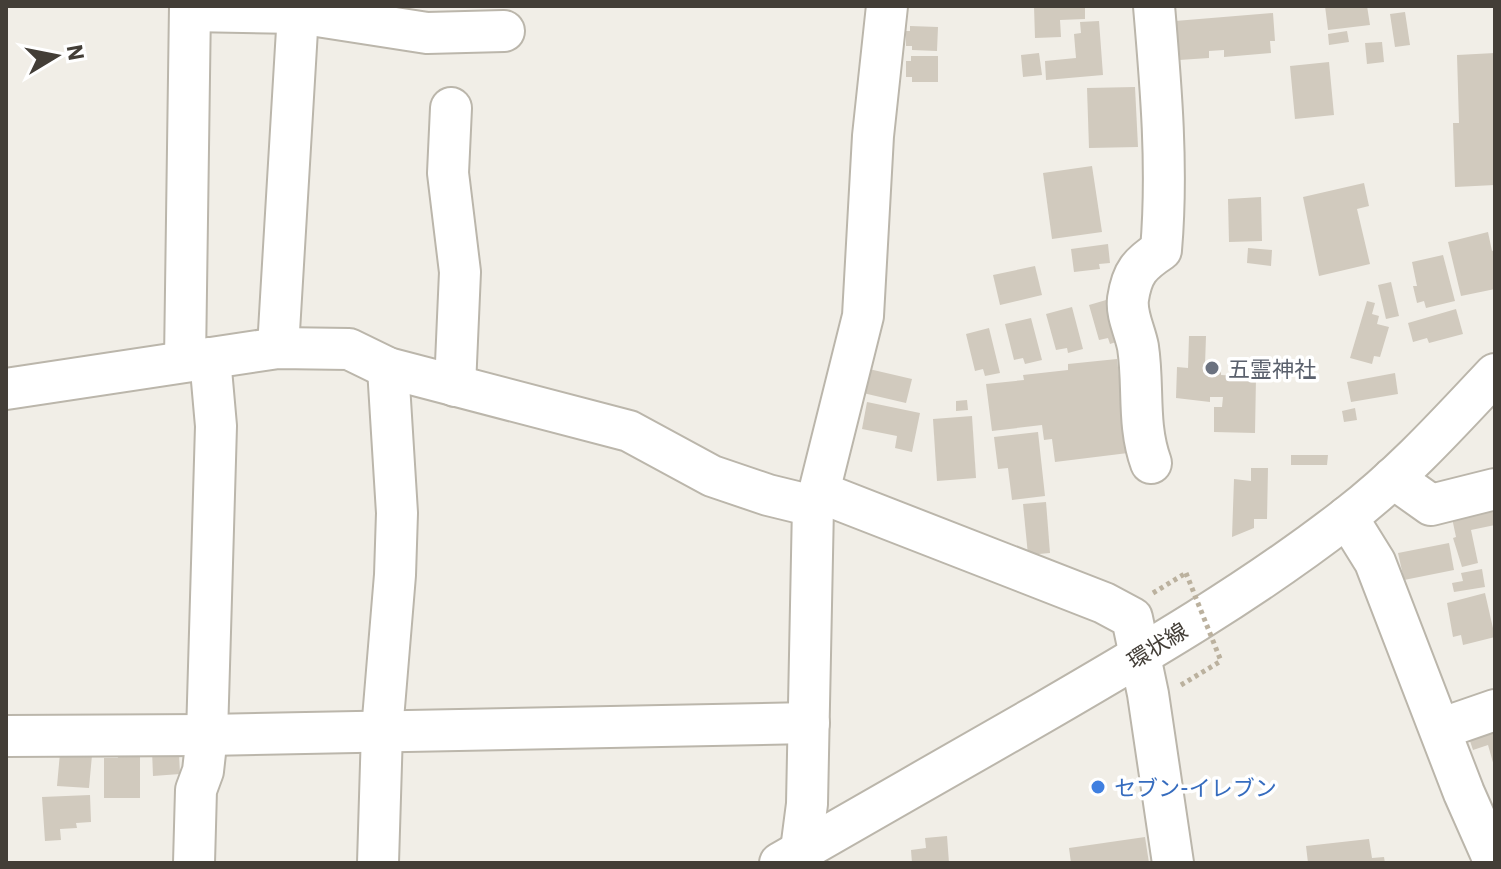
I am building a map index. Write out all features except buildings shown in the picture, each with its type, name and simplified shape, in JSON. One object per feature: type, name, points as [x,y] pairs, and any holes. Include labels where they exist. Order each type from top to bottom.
[{"type":"street","points":[[795,859],[807,804],[816,499],[863,316],[873,136],[887,6]]},
{"type":"street","points":[[1151,463],[1144,435],[1138,346],[1129,316],[1128,300],[1138,268],[1161,250],[1165,204],[1164,162],[1154,6]]},
{"type":"street","points":[[194,863],[196,790],[203,771],[207,735],[216,426],[198,360],[190,8],[298,13],[427,33],[504,31]]},
{"type":"street","points":[[278,348],[298,13]]},
{"type":"street","points":[[451,108],[448,173],[460,272],[455,386]]},
{"type":"street","points":[[6,389],[278,348],[349,349],[388,368],[629,431],[712,476],[768,495],[816,499],[1122,611],[1132,618],[1140,656],[1173,863]]},
{"type":"street","points":[[378,863],[382,731],[397,513],[388,368]]},
{"type":"street","name":"環状線","points":[[795,859],[1140,656],[1245,589],[1347,517],[1393,478],[1495,374]]},
{"type":"street","points":[[1393,478],[1431,505],[1495,489]]},
{"type":"street","points":[[1347,517],[1375,562],[1440,729],[1480,788],[1495,863]]},
{"type":"street","points":[[1440,729],[1495,710]]},
{"type":"street","points":[[6,736],[809,723]]},
{"type":"path","points":[[1142,600],[1186,573],[1221,661],[1169,693]]},
{"type":"place","name":"五霊神社","points":[[1212,368]]},
{"type":"place","name":"セブン-イレブン","points":[[1098,787]]}]
